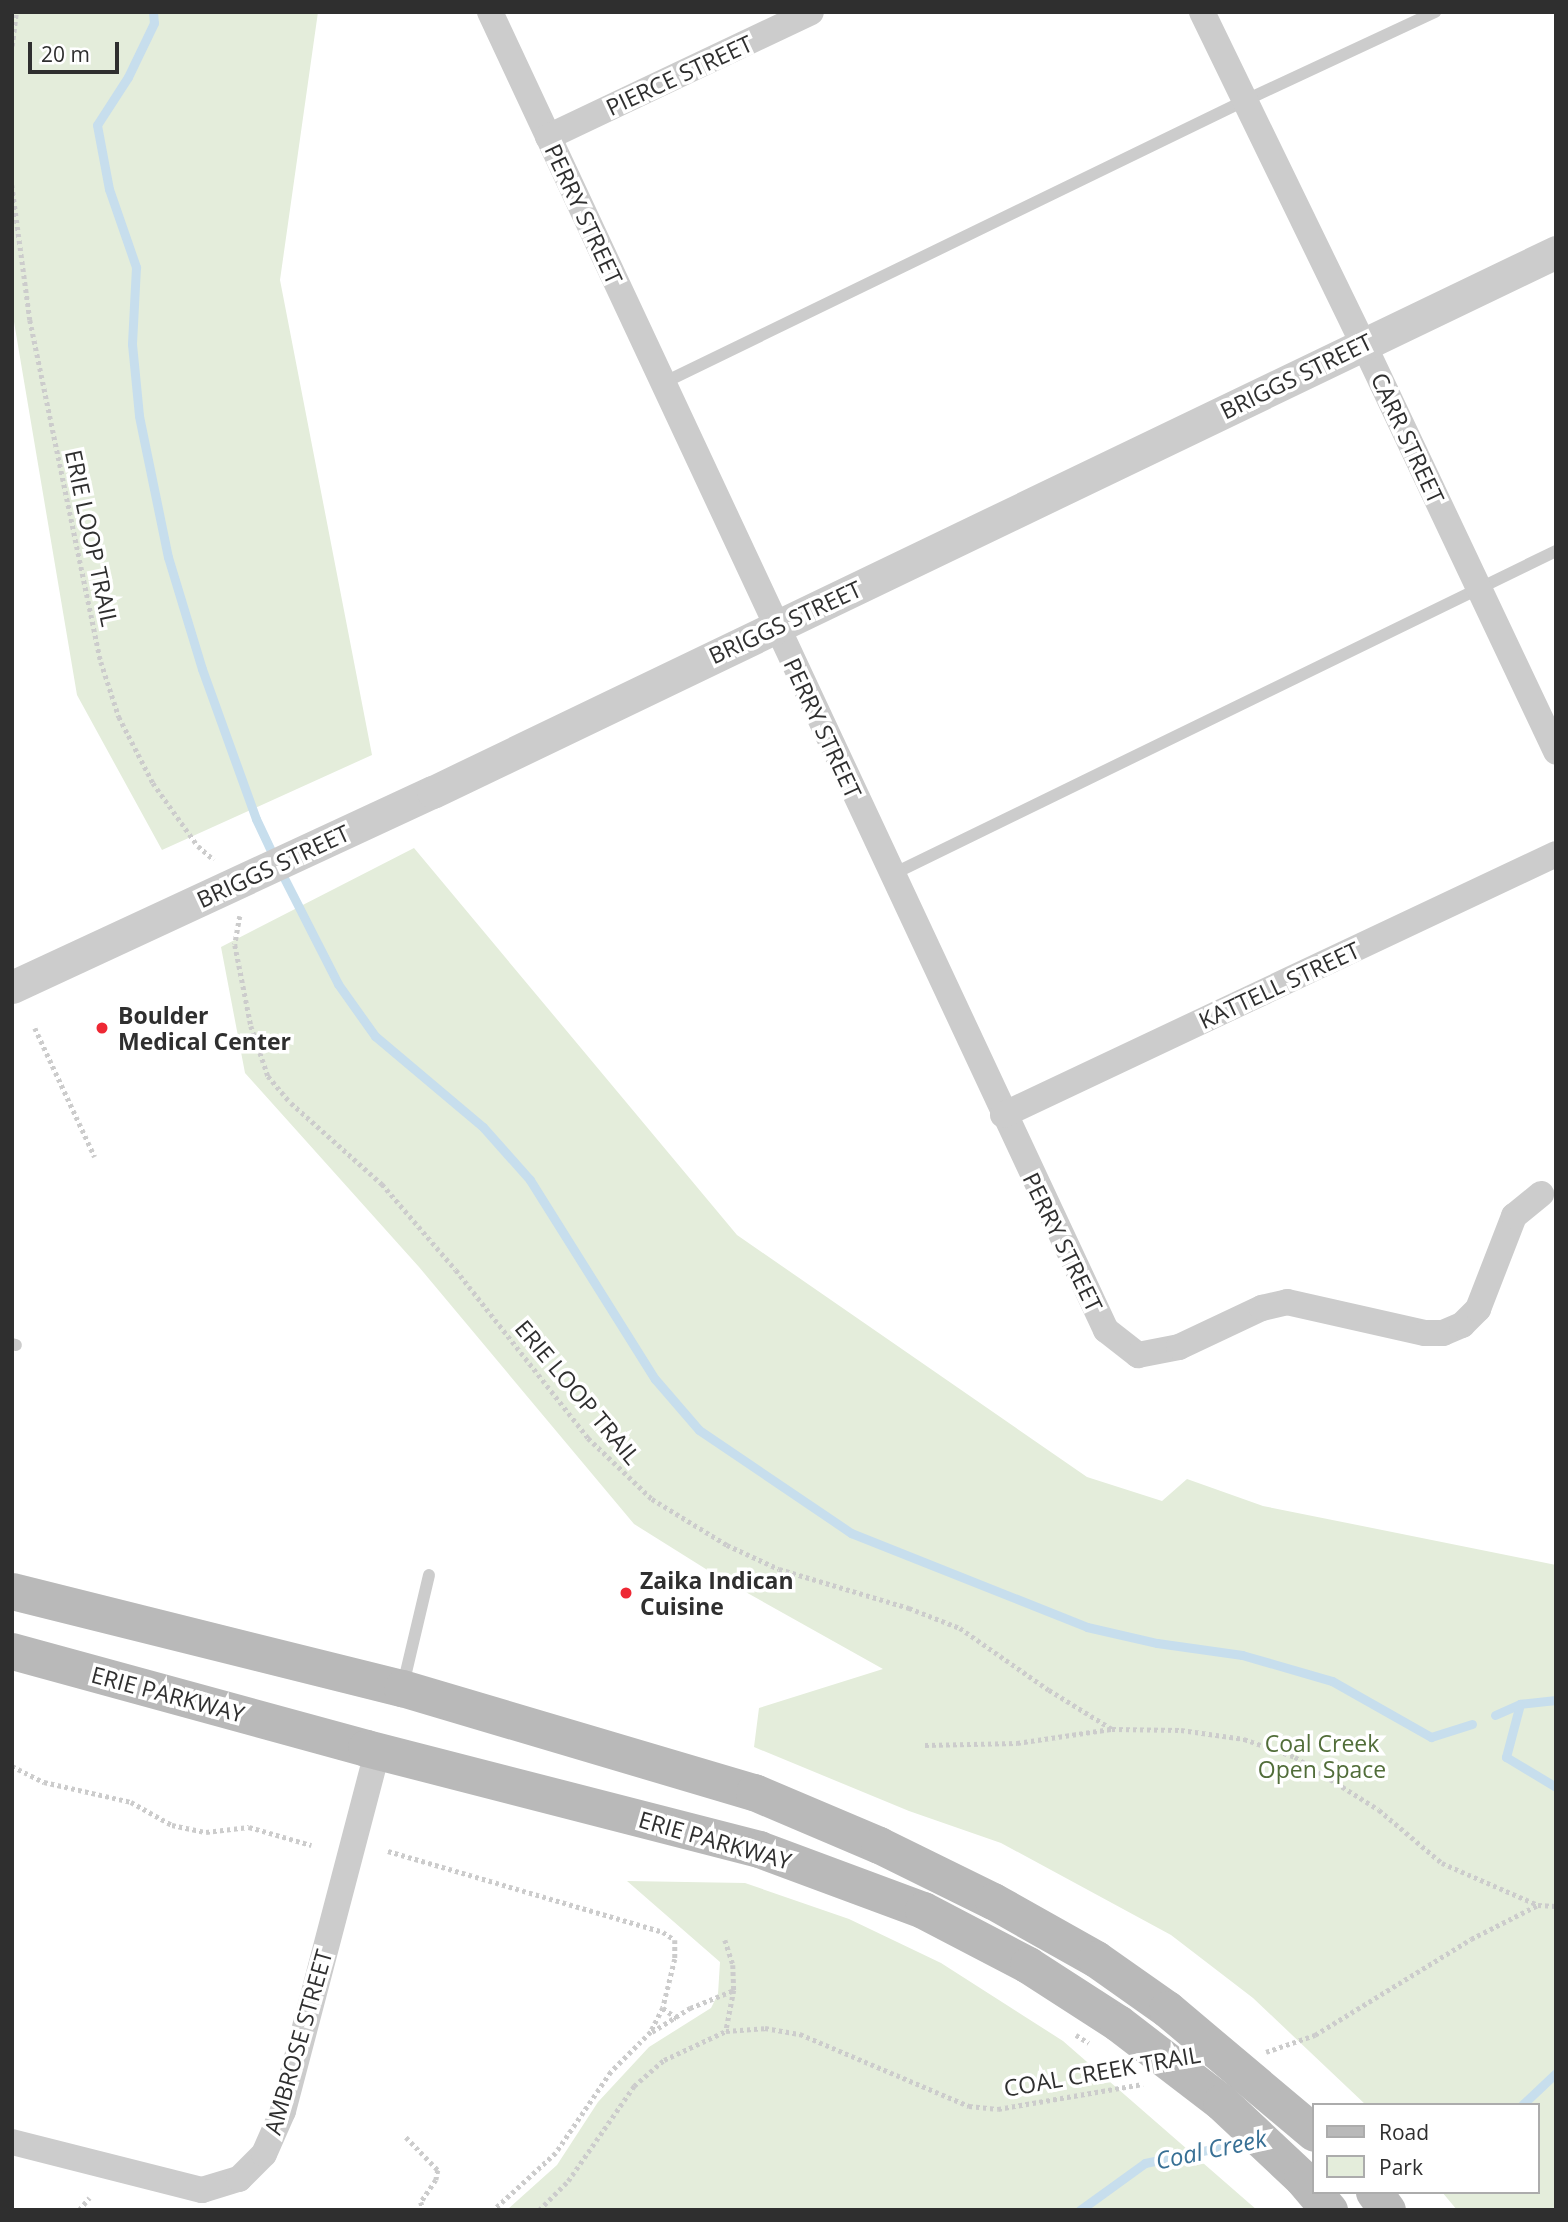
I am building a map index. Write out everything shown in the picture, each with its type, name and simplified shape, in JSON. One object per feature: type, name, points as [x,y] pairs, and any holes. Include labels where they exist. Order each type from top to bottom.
[{"type":"main road","points":[[12,1591],[402,1688],[766,1798],[879,1846],[993,1901],[1096,1959],[1167,2009],[1312,2131]]},
{"type":"main road","name":"ERIE PARKWAY","points":[[12,1651],[378,1751],[759,1849],[923,1910],[1028,1965],[1118,2023],[1221,2102],[1312,2190]]},
{"type":"main road","name":"ERIE PARKWAY","points":[[1316,2194],[1329,2210]]},
{"type":"main road","points":[[1375,2194],[1387,2210]]},
{"type":"street","name":"PERRY STREET","points":[[490,12],[1003,1115],[1106,1330],[1138,1355],[1179,1347],[1262,1308],[1287,1302],[1425,1333],[1443,1333],[1462,1325],[1478,1309],[1514,1216],[1541,1194]]},
{"type":"street","name":"PIERCE STREET","points":[[548,137],[811,12]]},
{"type":"street","name":"CARR STREET","points":[[1202,12],[1363,343],[1556,751]]},
{"type":"street","name":"BRIGGS STREET","points":[[12,987],[320,844],[1556,252]]},
{"type":"street","name":"KATTELL STREET","points":[[1003,1115],[1556,854]]},
{"type":"street","name":"AMBROSE STREET","points":[[12,2142],[202,2190],[239,2179],[264,2154],[283,2111],[378,1751]]},
{"type":"lane","points":[[663,383],[1244,101],[1435,12]]},
{"type":"lane","points":[[891,875],[1556,551]]},
{"type":"lane","points":[[402,1688],[429,1575]]},
{"type":"path","points":[[12,46],[16,12]]},
{"type":"path","name":"ERIE LOOP TRAIL","points":[[12,185],[30,320],[101,662],[119,717],[153,783],[198,846],[212,856],[232,885],[241,920],[235,945],[251,1026],[268,1076],[291,1103],[382,1184],[456,1270],[588,1438],[619,1471],[678,1516],[769,1564],[836,1589],[909,1608],[960,1628],[1049,1690],[1112,1729]]},
{"type":"path","points":[[35,1028],[95,1157]]},
{"type":"path","points":[[925,1745],[1017,1743],[1112,1729],[1181,1730],[1244,1739],[1294,1757],[1379,1810],[1442,1863],[1538,1905],[1556,1906]]},
{"type":"path","points":[[12,1766],[44,1782],[131,1802],[172,1825],[206,1832],[249,1827],[311,1844]]},
{"type":"path","points":[[388,1851],[663,1932],[675,1940],[675,1959],[663,2008],[651,2032],[611,2072],[556,2153],[494,2210]]},
{"type":"path","points":[[1254,2056],[1315,2035],[1471,1939],[1538,1905]]},
{"type":"path","points":[[726,1940],[733,1965],[733,1990],[726,2031]]},
{"type":"path","points":[[651,2032],[678,2019],[690,2008],[733,1990]]},
{"type":"path","points":[[663,2008],[678,2019]]},
{"type":"path","name":"COAL CREEK TRAIL","points":[[540,2210],[568,2181],[634,2085],[664,2060],[726,2031],[765,2028],[800,2034],[969,2106],[998,2109],[1152,2082]]},
{"type":"path","points":[[406,2137],[438,2170],[436,2180],[421,2202],[422,2210]]},
{"type":"path","points":[[79,2210],[89,2198]]},
{"type":"green space","points":[[12,12],[318,12],[280,280],[372,755],[162,850],[77,695],[12,310]]},
{"type":"green space","name":"Coal Creek Open Space","points":[[414,848],[737,1235],[1087,1477],[1162,1501],[1187,1479],[1263,1506],[1556,1565],[1556,2210],[1457,2210],[1444,2194],[1540,2194],[1540,2103],[1364,2103],[1253,1998],[1171,1935],[1001,1843],[909,1811],[754,1747],[759,1708],[883,1669],[717,1576],[634,1524],[419,1267],[245,1073],[221,947]]},
{"type":"green space","points":[[627,1881],[745,1883],[849,1919],[941,1963],[1063,2041],[1257,2210],[507,2210],[557,2165],[598,2102],[649,2047],[711,2008],[718,1994],[720,1962]]},
{"type":"waterway","points":[[153,12],[154,23],[128,77],[97,125],[109,189],[136,267],[132,344],[139,416],[168,557],[202,669],[256,819],[274,857]]},
{"type":"waterway","points":[[280,870],[338,984],[375,1036],[483,1127],[530,1180],[655,1379],[699,1430],[851,1533],[1087,1627],[1157,1643],[1242,1655],[1332,1681],[1431,1737],[1472,1724]]},
{"type":"waterway","name":"Coal Creek","points":[[1556,1700],[1520,1704],[1506,1757],[1556,1787]]},
{"type":"waterway","points":[[1495,1715],[1520,1704]]},
{"type":"waterway","name":"Coal Creek","points":[[1524,2103],[1556,2073]]},
{"type":"waterway","name":"Coal Creek","points":[[1080,2210],[1145,2163],[1250,2141]]},
{"type":"place","name":"Boulder Medical Center","points":[[102,1028]]},
{"type":"place","name":"Zaika Indican Cuisine","points":[[626,1593]]}]
